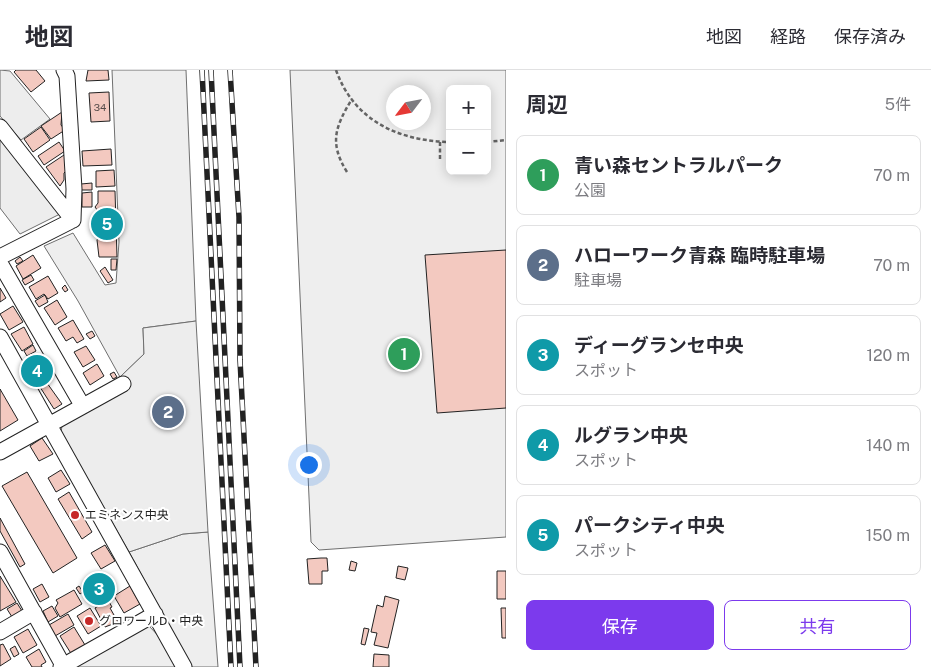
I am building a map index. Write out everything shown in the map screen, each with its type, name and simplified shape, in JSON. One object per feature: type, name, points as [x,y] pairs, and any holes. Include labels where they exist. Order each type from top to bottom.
[{"type":"street","points":[[64,70],[67,76],[74,180],[73,220]]},
{"type":"street","points":[[0,127],[73,220]]},
{"type":"street","points":[[0,257],[73,220]]},
{"type":"street","points":[[0,263],[82,405]]},
{"type":"street","points":[[0,337],[184,667]]},
{"type":"street","points":[[0,452],[122,384]]},
{"type":"street","points":[[1,557],[34,612],[63,667],[155,614]]},
{"type":"street","points":[[0,632],[34,612]]},
{"type":"path","points":[[336,70],[352,99],[363,114],[380,125],[412,137],[446,142]]},
{"type":"path","points":[[348,172],[337,151],[336,140],[337,126],[352,99]]},
{"type":"path","points":[[491,142],[506,140]]},
{"type":"path","points":[[440,142],[440,160]]},
{"type":"shaded area","points":[[0,70],[10,71],[50,119],[21,140],[0,116]]},
{"type":"shaded area","points":[[112,70],[186,70],[196,321],[143,328],[144,354],[120,377],[78,301],[44,246],[73,233],[105,285],[116,283],[119,242]]},
{"type":"shaded area","points":[[290,70],[506,70],[506,537],[319,550],[311,542]]},
{"type":"shaded area","points":[[0,139],[60,214],[20,234],[0,208]]},
{"type":"shaded area","points":[[196,321],[208,532],[183,534],[129,552],[61,432],[62,426],[125,390],[120,377],[144,354],[143,328]]},
{"type":"shaded area","points":[[208,532],[218,667],[192,667],[129,552],[183,534]]},
{"type":"shaded area","points":[[149,626],[166,644],[175,667],[75,667]]},
{"type":"building","points":[[16,70],[36,70],[45,81],[31,92],[14,72]]},
{"type":"building","points":[[88,70],[108,70],[109,80],[86,81]]},
{"type":"building","points":[[109,92],[110,121],[91,122],[89,93]]},
{"type":"building","points":[[62,112],[61,125],[65,130],[51,139],[41,126]]},
{"type":"building","points":[[41,127],[50,140],[33,152],[24,139]]},
{"type":"building","points":[[59,142],[65,151],[44,165],[38,156]]},
{"type":"building","points":[[111,149],[112,165],[83,166],[82,151]]},
{"type":"building","points":[[64,155],[67,160],[67,170],[64,173],[64,180],[60,186],[46,167]]},
{"type":"building","points":[[114,170],[115,186],[96,187],[96,171]]},
{"type":"building","points":[[92,183],[92,190],[81,190],[81,184]]},
{"type":"building","points":[[98,191],[115,191],[117,257],[99,257],[97,240],[99,236],[98,211],[95,207],[98,203]]},
{"type":"building","points":[[92,192],[92,207],[82,207],[82,193]]},
{"type":"building","points":[[506,250],[506,408],[437,413],[425,255]]},
{"type":"building","points":[[33,255],[41,268],[23,279],[16,266]]},
{"type":"building","points":[[20,257],[23,261],[17,264],[15,261]]},
{"type":"building","points":[[111,259],[117,259],[116,270],[111,270]]},
{"type":"building","points":[[105,267],[113,280],[108,283],[100,271]]},
{"type":"building","points":[[31,275],[34,280],[25,285],[22,280]]},
{"type":"building","points":[[48,276],[58,293],[48,299],[44,294],[36,299],[29,287]]},
{"type":"building","points":[[65,285],[68,290],[65,292],[62,288]]},
{"type":"building","points":[[0,288],[6,298],[0,302]]},
{"type":"building","points":[[45,295],[48,302],[39,307],[35,301]]},
{"type":"building","points":[[57,300],[67,317],[55,325],[44,308]]},
{"type":"building","points":[[13,306],[23,322],[9,330],[0,314]]},
{"type":"building","points":[[73,320],[84,339],[77,343],[73,337],[66,341],[58,328]]},
{"type":"building","points":[[24,327],[33,344],[22,351],[11,334]]},
{"type":"building","points":[[92,331],[95,336],[90,339],[86,334]]},
{"type":"building","points":[[33,345],[36,351],[27,356],[24,351]]},
{"type":"building","points":[[86,346],[95,360],[83,367],[74,352]]},
{"type":"building","points":[[33,358],[48,379],[40,384],[26,362]]},
{"type":"building","points":[[97,364],[104,376],[90,385],[83,373]]},
{"type":"building","points":[[114,372],[117,377],[113,379],[110,374]]},
{"type":"building","points":[[47,383],[62,404],[54,409],[40,387]]},
{"type":"building","points":[[0,389],[18,420],[0,431]]},
{"type":"building","points":[[42,438],[53,454],[39,461],[30,446]]},
{"type":"building","points":[[61,470],[70,484],[56,492],[48,478]]},
{"type":"building","points":[[27,472],[77,558],[53,573],[2,486]]},
{"type":"building","name":"エミネンス中央","points":[[69,492],[92,532],[82,539],[58,499]]},
{"type":"building","points":[[0,518],[25,564],[20,567],[0,531]]},
{"type":"building","points":[[105,545],[115,561],[101,569],[91,553]]},
{"type":"building","points":[[327,558],[328,571],[322,571],[322,584],[309,584],[307,559]]},
{"type":"building","points":[[351,561],[357,563],[355,571],[349,570]]},
{"type":"building","points":[[398,566],[408,568],[405,580],[396,578]]},
{"type":"building","points":[[497,571],[506,571],[506,599],[497,599]]},
{"type":"building","points":[[102,574],[112,591],[95,602],[85,585]]},
{"type":"building","points":[[0,576],[16,602],[0,611]]},
{"type":"building","points":[[42,584],[49,597],[40,602],[33,589]]},
{"type":"building","points":[[79,586],[83,592],[80,594],[76,588]]},
{"type":"building","points":[[130,586],[140,604],[124,613],[114,596]]},
{"type":"building","points":[[74,590],[82,604],[60,617],[55,608],[58,603],[56,600]]},
{"type":"building","points":[[385,596],[399,600],[388,648],[374,645],[377,633],[371,632],[377,605],[383,607]]},
{"type":"building","points":[[108,600],[118,622],[105,627],[95,608]]},
{"type":"building","points":[[17,603],[22,611],[12,617],[7,609]]},
{"type":"building","points":[[52,606],[58,616],[48,622],[43,611]]},
{"type":"building","name":"グロワールD・中央","points":[[90,608],[101,626],[88,634],[77,616]]},
{"type":"building","points":[[501,608],[506,608],[506,638],[502,638]]},
{"type":"building","points":[[68,614],[74,625],[55,636],[49,625]]},
{"type":"building","points":[[74,627],[85,645],[72,655],[60,636]]},
{"type":"building","points":[[364,628],[369,629],[365,645],[361,644]]},
{"type":"building","points":[[28,629],[37,645],[23,653],[14,637]]},
{"type":"building","points":[[3,644],[11,659],[0,666],[0,645]]},
{"type":"building","points":[[15,646],[19,654],[14,657],[10,649]]},
{"type":"building","points":[[39,649],[46,662],[41,665],[42,667],[32,667],[26,657]]},
{"type":"building","points":[[374,654],[389,655],[389,667],[373,667]]},
{"type":"railway","points":[[202,70],[231,667]]},
{"type":"railway","points":[[211,70],[240,667]]},
{"type":"railway","points":[[230,70],[239,217],[240,360],[256,667]]},
{"type":"place","name":"パークシティ中央","points":[[107,224]]},
{"type":"place","name":"青い森セントラルパーク","points":[[404,354]]},
{"type":"place","name":"ルグラン中央","points":[[37,371]]},
{"type":"place","name":"ハローワーク青森 臨時駐車場","points":[[168,412]]},
{"type":"place","name":"エミネンス中央","points":[[75,515]]},
{"type":"place","name":"ディーグランセ中央","points":[[99,589]]},
{"type":"place","name":"グロワールD・中央","points":[[89,621]]}]
